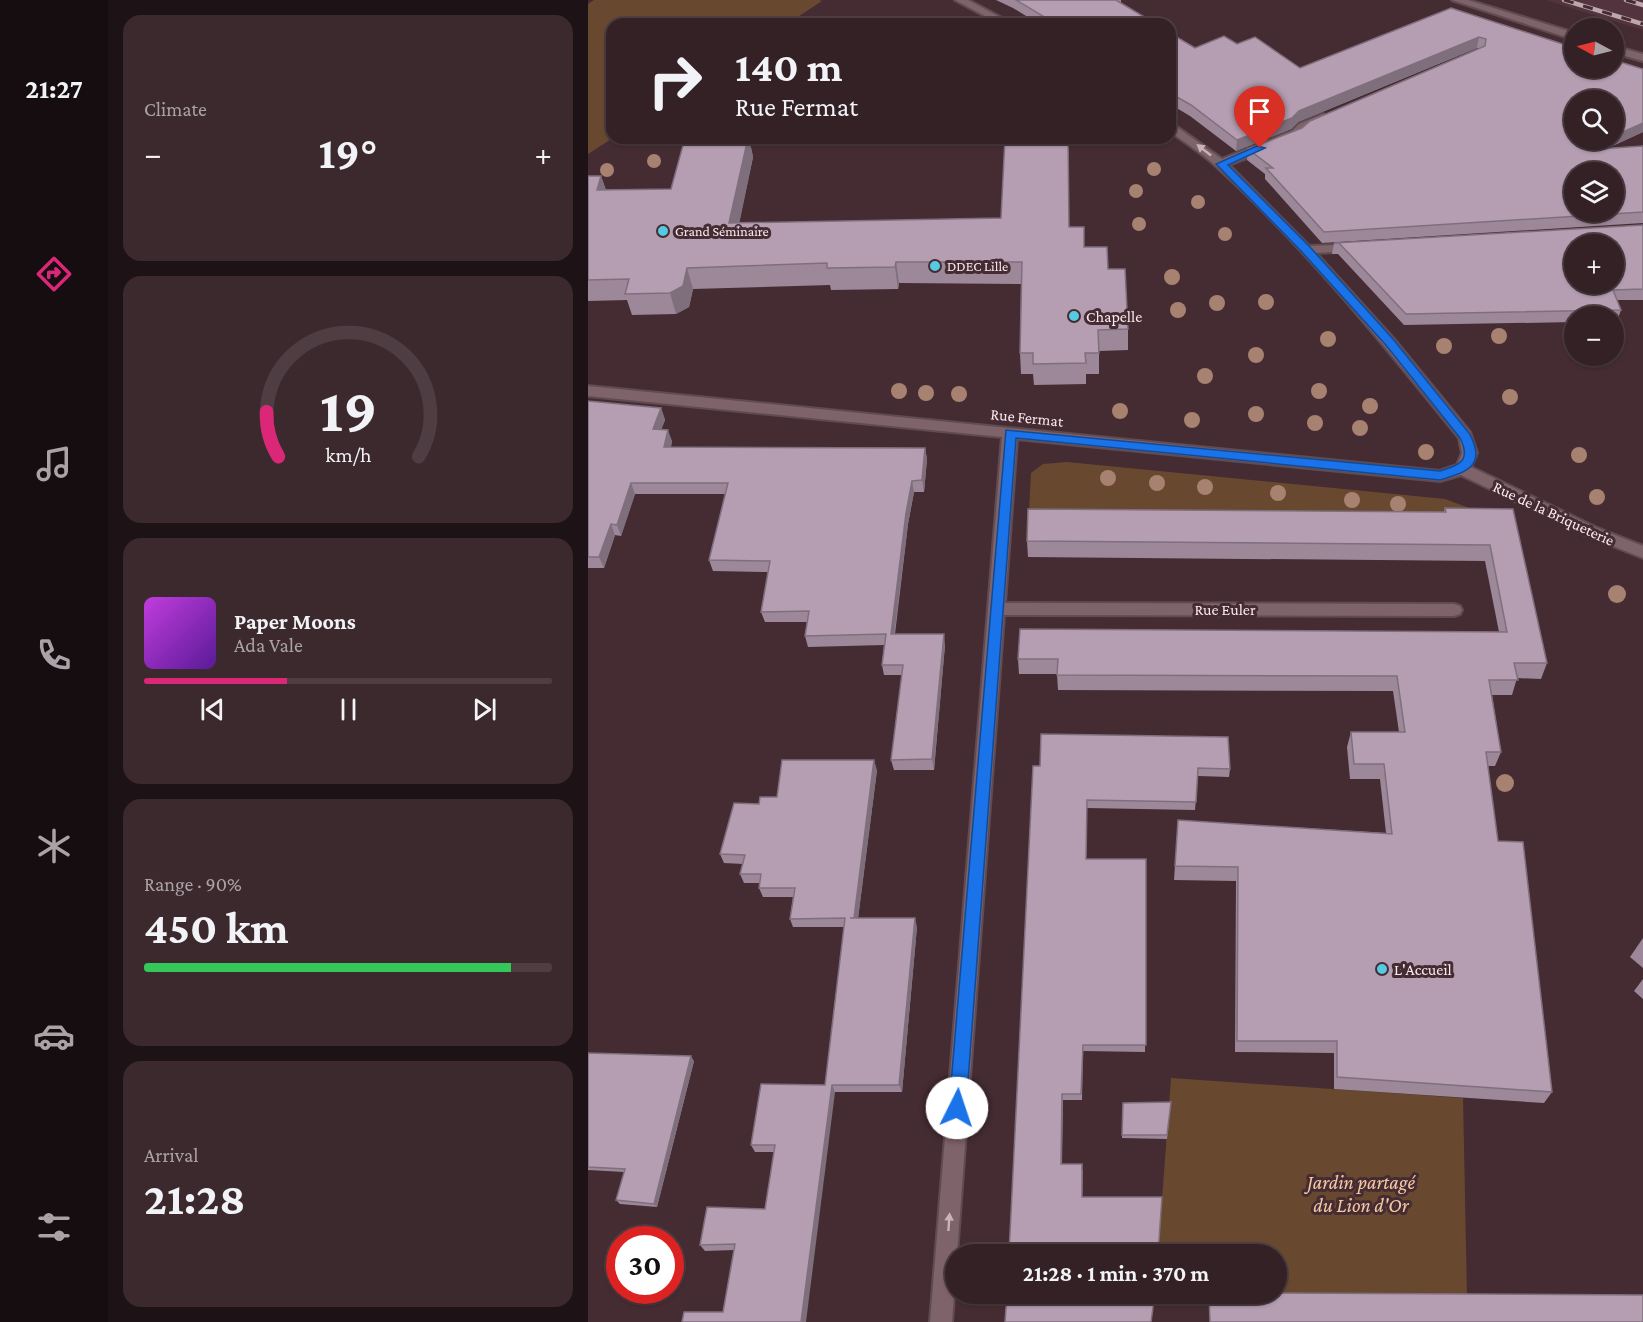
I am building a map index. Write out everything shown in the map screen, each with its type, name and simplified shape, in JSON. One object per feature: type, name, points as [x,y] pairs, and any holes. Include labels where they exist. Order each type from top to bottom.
[{"type":"street","points":[[960,0],[996,18]]},
{"type":"street","points":[[1457,0],[1564,34]]},
{"type":"street","points":[[1624,52],[1643,58]]},
{"type":"street","points":[[1221,164],[1296,134],[1303,127],[1336,113]]},
{"type":"street","points":[[1176,130],[1221,164],[1306,250],[1389,342],[1465,436],[1470,447],[1469,461],[1462,470]]},
{"type":"street","points":[[1306,250],[1369,246]]},
{"type":"street","name":"Rue Fermat","points":[[588,391],[1440,476],[1462,470]]},
{"type":"street","points":[[941,1322],[1010,433]]},
{"type":"street","name":"Rue de la Briqueterie","points":[[1462,470],[1590,531],[1643,552]]},
{"type":"street","name":"Rue Euler","points":[[995,609],[1454,610]]},
{"type":"shaded area","points":[[1546,0],[1643,0],[1643,30],[1624,24],[1624,18],[1603,18]]},
{"type":"green space","points":[[594,0],[822,1],[796,18],[606,18],[606,142],[588,154],[588,4]]},
{"type":"green space","points":[[1067,462],[1445,499],[1485,514],[1029,512],[1031,473],[1043,464]]},
{"type":"green space","name":"Jardin partagé du Lion d'Or","points":[[1171,1078],[1463,1098],[1467,1297],[1287,1296],[1287,1244],[1159,1244]]},
{"type":"building","points":[[1016,0],[1116,0],[1146,18],[1046,18]]},
{"type":"building","points":[[1451,8],[1564,44],[1564,78],[1624,78],[1624,63],[1643,69],[1643,123],[1624,132],[1624,90],[1564,90],[1564,150],[1624,150],[1624,147],[1643,146],[1643,212],[1624,213],[1624,162],[1564,162],[1564,217],[1324,232],[1266,168],[1273,168],[1248,149],[1302,128],[1310,121],[1485,46],[1486,39],[1479,37],[1299,111],[1292,118],[1237,140],[1176,96],[1176,37],[1195,48],[1224,36],[1237,44],[1255,37],[1300,68]]},
{"type":"building","points":[[683,144],[747,144],[729,223],[1001,218],[1005,144],[1068,144],[1069,227],[1084,227],[1084,247],[1107,247],[1108,269],[1125,269],[1128,329],[1098,330],[1099,353],[1085,353],[1086,363],[1033,364],[1033,353],[1020,353],[1022,262],[896,262],[895,267],[827,268],[827,263],[687,268],[683,286],[670,293],[625,294],[629,279],[588,280],[588,176],[601,176],[597,190],[671,189]]},
{"type":"building","points":[[1643,225],[1643,289],[1624,290],[1624,234],[1564,234],[1564,294],[1615,294],[1619,306],[1564,306],[1564,311],[1406,314],[1339,243],[1334,243]]},
{"type":"building","points":[[588,401],[661,408],[653,429],[668,430],[664,447],[925,448],[922,480],[912,481],[906,513],[891,634],[944,634],[932,759],[891,760],[903,665],[882,665],[886,634],[805,636],[809,611],[761,612],[770,561],[709,560],[728,483],[631,483],[617,525],[611,524],[599,557],[588,557]]},
{"type":"building","points":[[1445,508],[1513,509],[1547,663],[1514,663],[1518,680],[1489,680],[1501,752],[1486,752],[1498,841],[1523,842],[1552,1092],[1337,1077],[1337,1041],[1237,1041],[1238,867],[1175,866],[1178,820],[1392,834],[1384,764],[1354,764],[1351,732],[1405,732],[1397,676],[1057,675],[1058,659],[1018,659],[1020,629],[1507,632],[1490,545],[1027,541],[1028,509],[1446,512]]},
{"type":"building","points":[[1041,734],[1228,737],[1230,769],[1198,768],[1196,802],[1087,800],[1086,859],[1146,859],[1146,1045],[1083,1045],[1081,1094],[1062,1094],[1061,1164],[1082,1164],[1082,1197],[1162,1197],[1159,1244],[1009,1244],[1033,766],[1040,766]]},
{"type":"building","points":[[782,760],[874,760],[854,918],[915,918],[899,1085],[832,1085],[801,1322],[682,1322],[684,1312],[723,1312],[735,1244],[700,1245],[707,1207],[765,1209],[775,1145],[751,1145],[761,1084],[825,1085],[845,918],[790,919],[795,888],[759,888],[761,874],[740,874],[745,855],[720,854],[734,803],[759,804],[760,797],[777,797]]},
{"type":"building","points":[[588,1053],[691,1056],[654,1204],[616,1200],[625,1169],[588,1167]]},
{"type":"building","points":[[1171,1102],[1167,1135],[1122,1135],[1123,1103]]},
{"type":"building","points":[[1287,1293],[1643,1295],[1643,1322],[1210,1322],[1209,1304],[1287,1304]]},
{"type":"building","points":[[1006,1304],[1153,1304],[1151,1322],[1005,1322]]},
{"type":"railway","points":[[1564,0],[1643,24]]},
{"type":"railway","points":[[1626,0],[1643,5]]},
{"type":"place","name":"Grand Séminaire","points":[[663,231]]},
{"type":"place","name":"DDEC Lille","points":[[935,266]]},
{"type":"place","name":"Chapelle","points":[[1074,316]]},
{"type":"place","name":"L'Accueil","points":[[1382,969]]},
{"type":"route","points":[[957,1108],[1010,433],[1440,476],[1462,470],[1469,461],[1470,447],[1465,436],[1389,342],[1306,250],[1221,164],[1260,148]]}]
